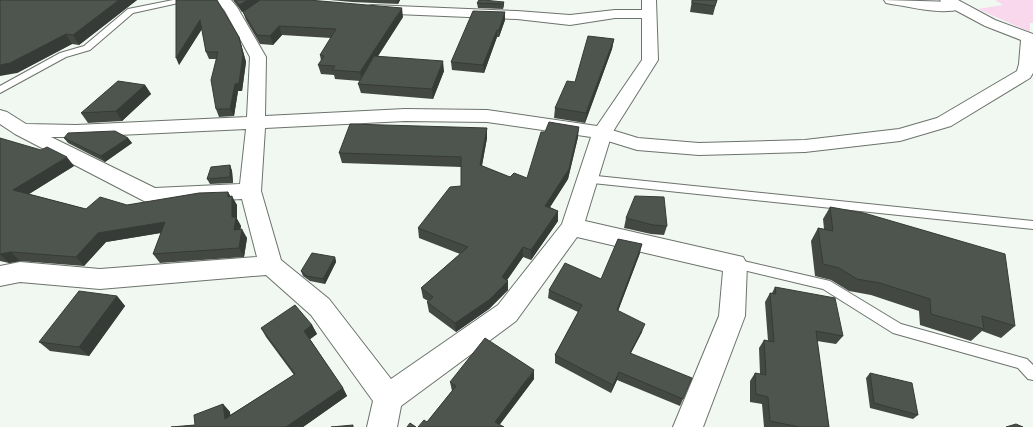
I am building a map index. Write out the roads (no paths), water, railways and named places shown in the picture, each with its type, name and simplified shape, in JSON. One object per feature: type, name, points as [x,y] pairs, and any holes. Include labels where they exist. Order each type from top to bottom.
[{"type":"street","points":[[223,0],[240,19],[258,57],[256,122],[250,191],[271,264],[320,307],[388,398]]},
{"type":"street","points":[[891,0],[946,4]]},
{"type":"street","points":[[22,130],[76,131],[405,115],[487,116],[602,133],[637,144],[699,149],[805,146],[900,135],[944,122],[1024,74],[1028,66],[1031,42],[946,4],[919,0]]},
{"type":"street","points":[[360,8],[517,15],[570,20],[615,14],[649,7],[650,60],[602,133],[572,227],[507,313],[388,398],[382,427]]},
{"type":"street","points":[[0,116],[22,130],[152,196],[250,191]]},
{"type":"street","points":[[572,227],[735,264],[732,316],[688,427]]},
{"type":"street","points":[[0,276],[20,272],[100,279],[271,264]]},
{"type":"lane","points":[[0,90],[63,55],[87,48],[131,11],[183,0]]},
{"type":"lane","points":[[587,179],[1033,225]]},
{"type":"lane","points":[[735,264],[826,285],[898,329],[1022,363],[1033,374]]}]
